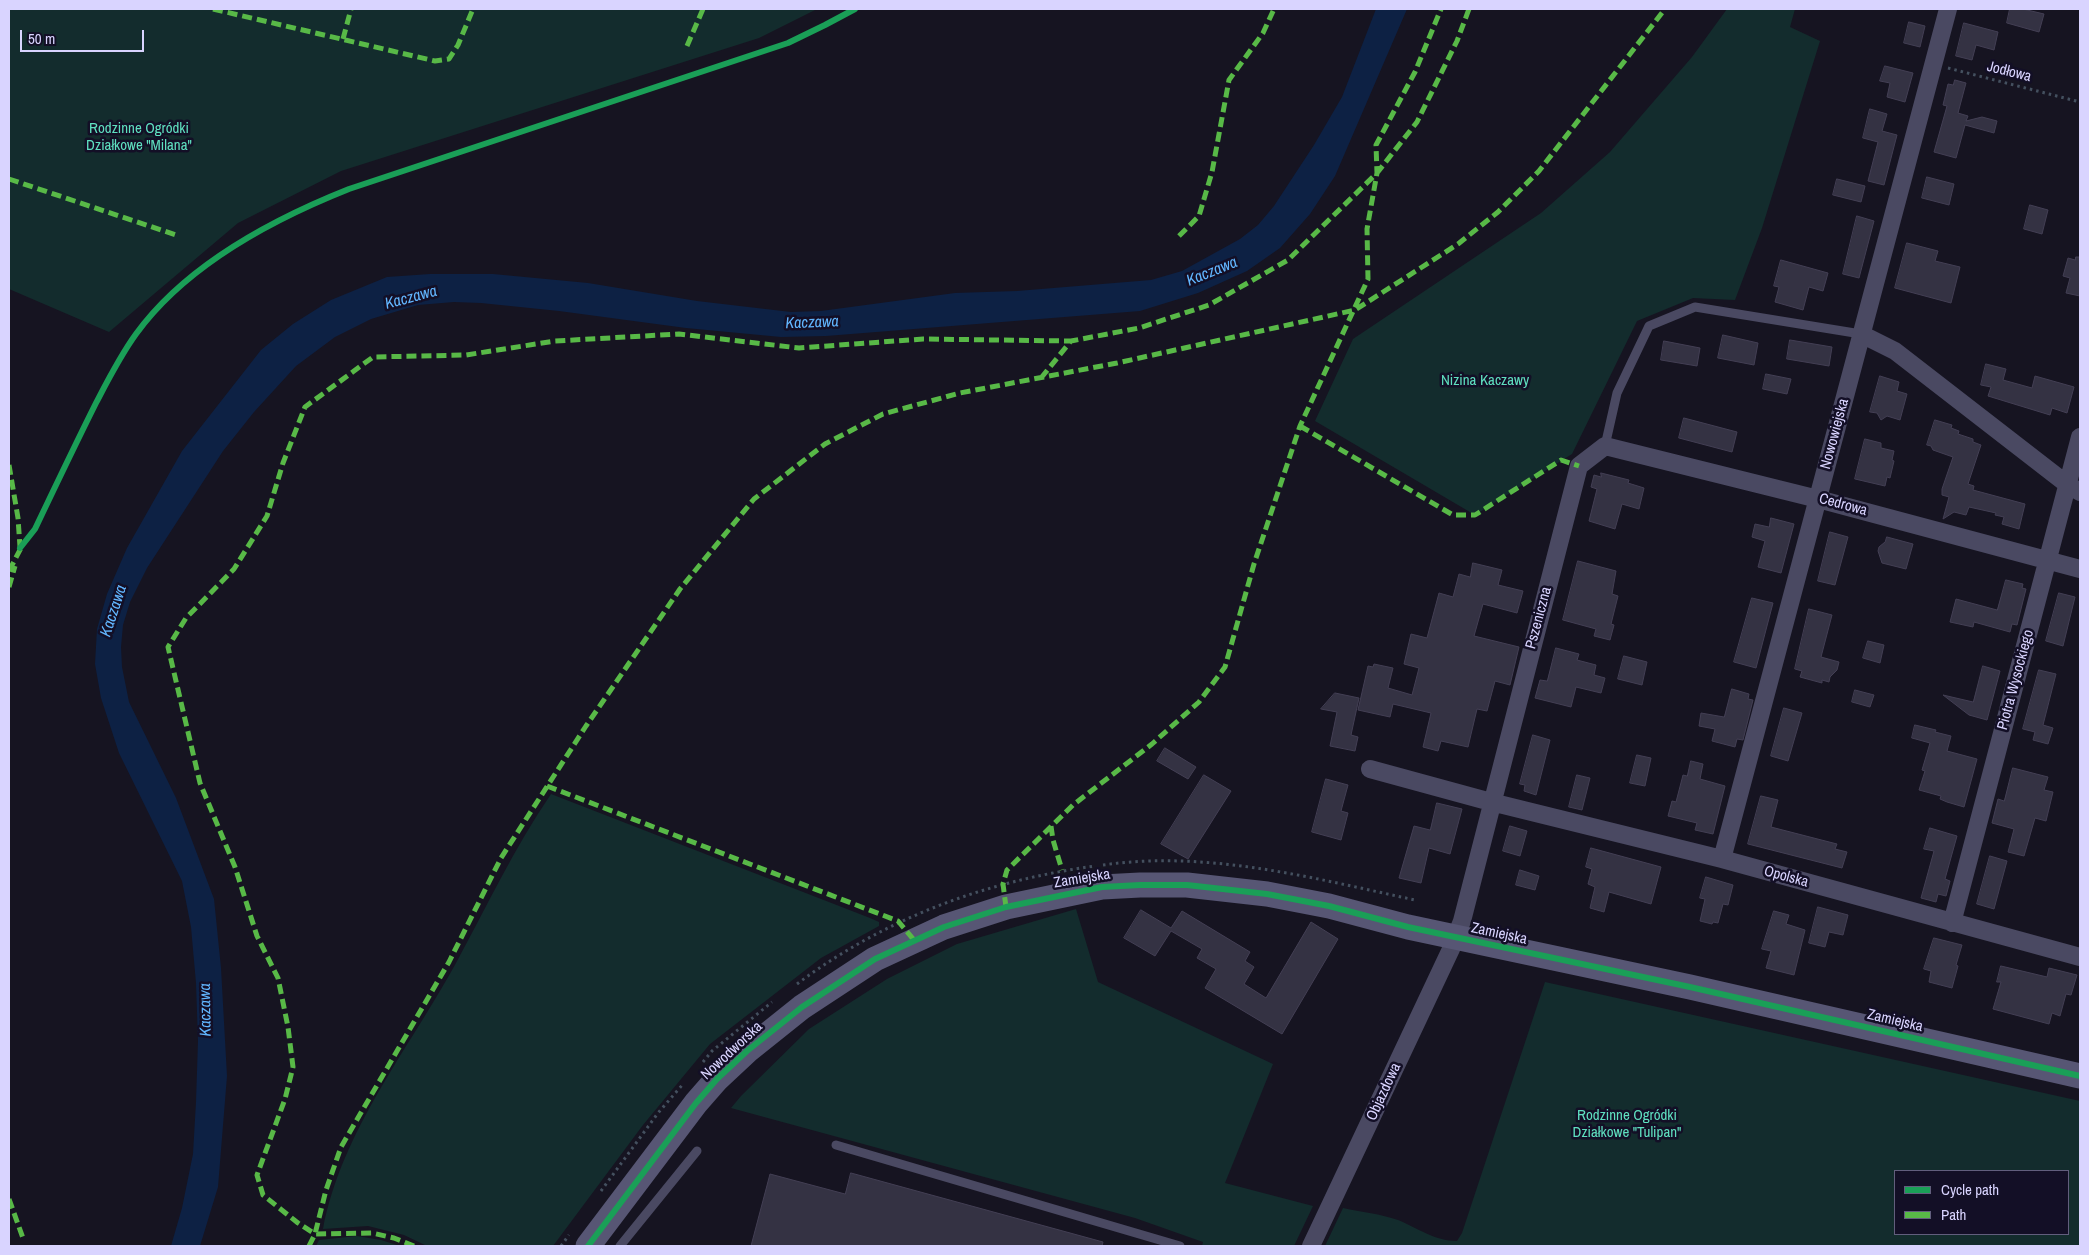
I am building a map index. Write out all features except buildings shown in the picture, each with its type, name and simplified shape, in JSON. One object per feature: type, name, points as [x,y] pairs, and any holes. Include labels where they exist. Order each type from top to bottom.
[{"type":"street","name":"Nowowiejska","points":[[1722,859],[1948,9]]},
{"type":"street","points":[[1861,334],[1895,351],[2074,488]]},
{"type":"street","name":"Piotra Wysockiego","points":[[1952,923],[2048,560],[2074,488],[2080,437]]},
{"type":"street","name":"Cedrowa","points":[[1605,446],[1818,499],[2080,569]]},
{"type":"street","name":"Pszeniczna","points":[[1455,938],[1464,913],[1491,802],[1579,466],[1605,446]]},
{"type":"street","points":[[1370,769],[1491,802]]},
{"type":"street","name":"Opolska","points":[[1491,802],[1722,859],[2080,957]]},
{"type":"street","name":"Zamiejska","points":[[914,940],[944,927],[1006,907],[1075,892],[1140,884],[1187,885],[1267,894],[1329,906],[1400,926],[1680,985],[2080,1076]]},
{"type":"street","name":"Objazdowa","points":[[1312,1246],[1455,938]]},
{"type":"street","name":"Nowodworska","points":[[579,1239],[717,1079],[759,1041],[802,1007],[875,959],[914,940]]},
{"type":"lane","points":[[1605,446],[1618,393],[1649,326],[1695,307],[1861,334]]},
{"type":"lane","points":[[836,1145],[1180,1246]]},
{"type":"lane","points":[[620,1246],[697,1151]]},
{"type":"path","points":[[796,984],[868,937],[928,909],[978,891],[1062,870],[1111,864],[1202,862],[1284,872],[1415,900]]},
{"type":"path","points":[[699,1066],[712,1051],[774,1001]]},
{"type":"path","points":[[598,1196],[658,1114],[686,1080]]},
{"type":"path","points":[[561,1246],[579,1239]]},
{"type":"green space","name":"Rodzinne Ogródki Działkowe \"Milana\"","points":[[9,9],[817,9],[759,38],[341,171],[238,223],[109,332],[9,289]]},
{"type":"green space","name":"Nizina Kaczawy","points":[[1727,9],[1795,9],[1790,27],[1820,41],[1762,228],[1735,300],[1693,298],[1637,321],[1572,454],[1475,515],[1315,421],[1353,339],[1541,213],[1610,152],[1692,57]]},
{"type":"green space","points":[[551,794],[870,918],[879,922],[879,926],[821,958],[710,1044],[643,1125],[553,1246],[427,1246],[404,1235],[368,1226],[323,1229],[332,1193],[345,1158],[361,1124],[438,995],[501,877]]},
{"type":"green space","points":[[1076,909],[1098,982],[1273,1064],[1225,1183],[1313,1206],[1294,1246],[1202,1246],[1203,1242],[1135,1218],[731,1108],[809,1029],[887,979],[957,944]]},
{"type":"green space","name":"Rodzinne Ogródki Działkowe \"Tulipan\"","points":[[1545,982],[2080,1101],[2080,1246],[1325,1246],[1343,1208],[1398,1220],[1426,1234],[1441,1239],[1457,1241],[1462,1233]]},
{"type":"green space","points":[[357,1236],[381,1240],[400,1246],[316,1246],[319,1240]]},
{"type":"water","name":"Kaczawa","points":[[1376,9],[1407,9],[1335,176],[1310,214],[1280,248],[1247,271],[1198,293],[1140,311],[826,336],[781,337],[686,328],[559,311],[454,302],[418,305],[371,319],[335,337],[296,366],[254,412],[223,451],[147,568],[130,602],[123,625],[122,667],[129,702],[176,798],[214,899],[221,968],[227,1076],[218,1187],[200,1246],[171,1246],[182,1208],[193,1154],[198,1041],[196,983],[191,927],[182,881],[119,753],[101,698],[95,664],[97,629],[107,594],[127,548],[182,451],[261,350],[293,324],[331,300],[387,277],[430,274],[493,274],[588,283],[697,301],[791,312],[821,311],[955,293],[1017,291],[1151,280],[1182,271],[1240,239],[1258,225],[1274,206],[1314,145],[1342,97]]},
{"type":"marked path","points":[[213,9],[435,61],[449,59],[458,45],[473,9]]},
{"type":"marked path","points":[[343,39],[351,9]]},
{"type":"marked path","points":[[687,46],[703,9]]},
{"type":"marked path","points":[[1179,236],[1199,216],[1212,172],[1229,80],[1263,33],[1274,9]]},
{"type":"marked path","points":[[1006,907],[1003,884],[1007,870],[1073,805],[1152,744],[1199,702],[1225,667],[1254,564],[1300,426],[1368,279],[1367,229],[1377,173],[1376,145],[1415,72],[1441,9]]},
{"type":"marked path","points":[[1041,378],[1071,341],[1139,328],[1209,305],[1288,260],[1377,173],[1417,122],[1457,41],[1469,9]]},
{"type":"marked path","points":[[309,1246],[315,1234],[326,1190],[341,1147],[449,962],[501,858],[586,726],[680,589],[754,499],[825,444],[883,414],[960,393],[1117,363],[1355,310],[1458,244],[1498,212],[1539,171],[1665,9]]},
{"type":"marked path","points":[[9,179],[179,236]]},
{"type":"marked path","points":[[414,1246],[394,1238],[372,1233],[315,1234],[263,1195],[257,1175],[285,1099],[293,1067],[288,1027],[278,978],[257,936],[235,867],[200,783],[168,647],[186,618],[234,569],[267,516],[283,463],[305,407],[373,357],[466,355],[555,341],[679,334],[799,348],[923,339],[1071,341]]},
{"type":"marked path","points":[[1300,426],[1453,515],[1475,515],[1561,460],[1579,466]]},
{"type":"marked path","points":[[9,465],[18,518],[20,547]]},
{"type":"marked path","points":[[9,571],[22,546]]},
{"type":"marked path","points":[[9,587],[15,566]]},
{"type":"marked path","points":[[547,786],[898,921],[914,940]]},
{"type":"marked path","points":[[1051,826],[1062,870]]},
{"type":"marked path","points":[[9,1199],[24,1241]]},
{"type":"cycle path","points":[[20,548],[35,529],[96,403],[119,359],[136,334],[156,309],[179,287],[232,247],[290,215],[349,189],[788,43],[855,9]]},
{"type":"cycle path","points":[[588,1246],[696,1103],[717,1079],[747,1051],[802,1007],[875,959],[944,927],[1006,907],[1102,887],[1187,885],[1267,894],[1329,906],[1408,927],[1690,987],[2080,1076]]}]
